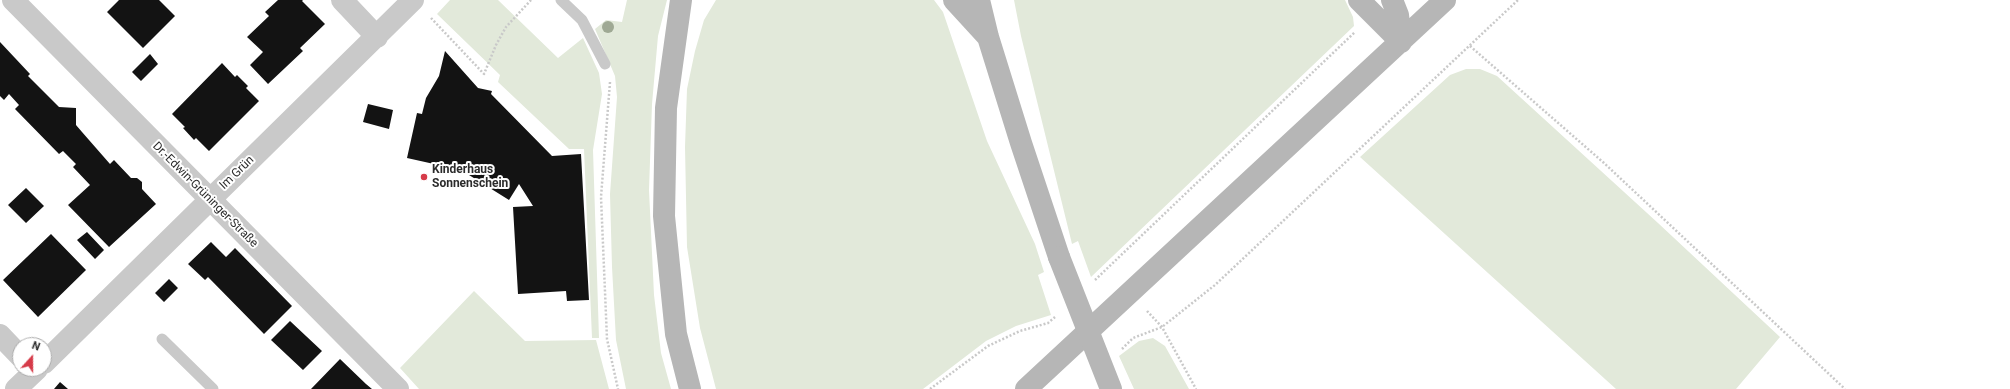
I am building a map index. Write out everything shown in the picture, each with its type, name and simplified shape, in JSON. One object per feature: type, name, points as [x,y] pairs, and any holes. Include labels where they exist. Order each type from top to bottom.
[{"type":"main road","points":[[681,0],[676,26],[666,108],[664,216],[676,334],[690,389]]},
{"type":"main road","points":[[676,26],[694,0]]},
{"type":"main road","points":[[954,0],[988,37]]},
{"type":"main road","points":[[979,0],[988,37],[1020,143],[1059,257],[1111,389]]},
{"type":"main road","points":[[1392,0],[1398,16],[1401,42]]},
{"type":"main road","points":[[1026,389],[1445,0]]},
{"type":"main road","points":[[1366,8],[1401,42]]},
{"type":"street","name":"Dr.-Edwin-Grüninger-Straße","points":[[13,0],[398,389]]},
{"type":"street","points":[[342,0],[377,37]]},
{"type":"street","name":"Im Grün","points":[[52,348],[210,200],[413,0]]},
{"type":"street","points":[[0,335],[12,346]]},
{"type":"street","name":"Im Grün","points":[[16,389],[25,377]]},
{"type":"lane","points":[[561,0],[582,20],[605,64]]},
{"type":"lane","points":[[162,339],[213,389]]},
{"type":"path","points":[[430,17],[484,74],[496,45],[506,27],[531,0]]},
{"type":"path","points":[[1196,389],[1162,327],[1215,285],[1518,0]]},
{"type":"path","points":[[1092,282],[1366,8]]},
{"type":"path","points":[[1470,46],[1604,163],[1845,389]]},
{"type":"path","points":[[605,64],[610,83],[602,177],[603,269],[607,339],[618,389]]},
{"type":"path","points":[[930,389],[988,346],[1020,331],[1048,324],[1059,313]]},
{"type":"green space","points":[[450,0],[498,0],[558,58],[583,38],[599,73],[602,94],[593,150],[599,338],[592,338],[584,149],[569,149],[498,82],[500,75],[437,14]]},
{"type":"green space","points":[[627,0],[667,0],[658,36],[652,104],[649,190],[654,295],[661,353],[671,389],[626,389],[616,340],[610,194],[617,97],[615,76],[595,29],[606,20],[622,22]]},
{"type":"green space","points":[[716,0],[934,0],[943,12],[987,141],[1035,244],[1044,272],[1038,275],[1051,315],[1016,326],[986,341],[923,389],[716,389],[700,328],[687,247],[685,147],[687,89],[695,51],[704,20]]},
{"type":"green space","points":[[1014,0],[1345,0],[1353,17],[1354,26],[1091,277],[1078,241],[1072,244],[1021,36]]},
{"type":"green space","points":[[1466,69],[1480,69],[1497,76],[1780,337],[1736,389],[1616,389],[1360,157],[1450,75]]},
{"type":"green space","points":[[474,291],[525,341],[596,340],[609,389],[419,389],[400,368]]},
{"type":"green space","points":[[1153,338],[1165,346],[1189,389],[1134,389],[1119,356],[1139,341]]},
{"type":"building","points":[[119,0],[159,0],[175,16],[143,48],[107,12]]},
{"type":"building","points":[[278,0],[303,0],[302,1],[325,24],[300,48],[303,51],[268,84],[250,65],[263,52],[247,37],[269,16],[265,12]]},
{"type":"building","points":[[0,42],[30,74],[28,76],[59,107],[76,108],[76,125],[110,164],[114,160],[131,178],[137,178],[142,182],[142,189],[156,204],[109,247],[68,205],[90,185],[73,167],[76,164],[63,151],[59,154],[15,109],[19,105],[9,94],[4,100],[0,96]]},
{"type":"building","points":[[445,51],[478,88],[492,91],[491,94],[552,156],[581,154],[589,300],[567,301],[566,291],[518,294],[513,207],[533,206],[519,184],[509,200],[461,170],[407,158],[417,113],[422,114],[426,98],[439,76]]},
{"type":"building","points":[[150,54],[158,64],[141,81],[132,72]]},
{"type":"building","points":[[222,63],[235,77],[237,75],[248,86],[246,88],[259,101],[209,151],[196,138],[194,140],[183,128],[185,127],[172,114]]},
{"type":"building","points":[[368,104],[393,110],[389,129],[363,122]]},
{"type":"building","points":[[26,188],[44,206],[26,223],[8,205]]},
{"type":"building","points":[[87,232],[104,250],[95,259],[77,240]]},
{"type":"building","points":[[51,234],[86,270],[38,317],[3,280]]},
{"type":"building","points":[[211,242],[226,257],[235,248],[292,306],[264,334],[208,277],[205,280],[188,264]]},
{"type":"building","points":[[169,279],[178,288],[164,302],[155,293]]},
{"type":"building","points":[[290,321],[322,351],[303,370],[271,340]]},
{"type":"building","points":[[340,359],[366,384],[372,389],[311,389]]},
{"type":"building","points":[[60,382],[68,389],[54,389]]},
{"type":"place","name":"Kinderhaus Sonnenschein","points":[[424,177]]}]
